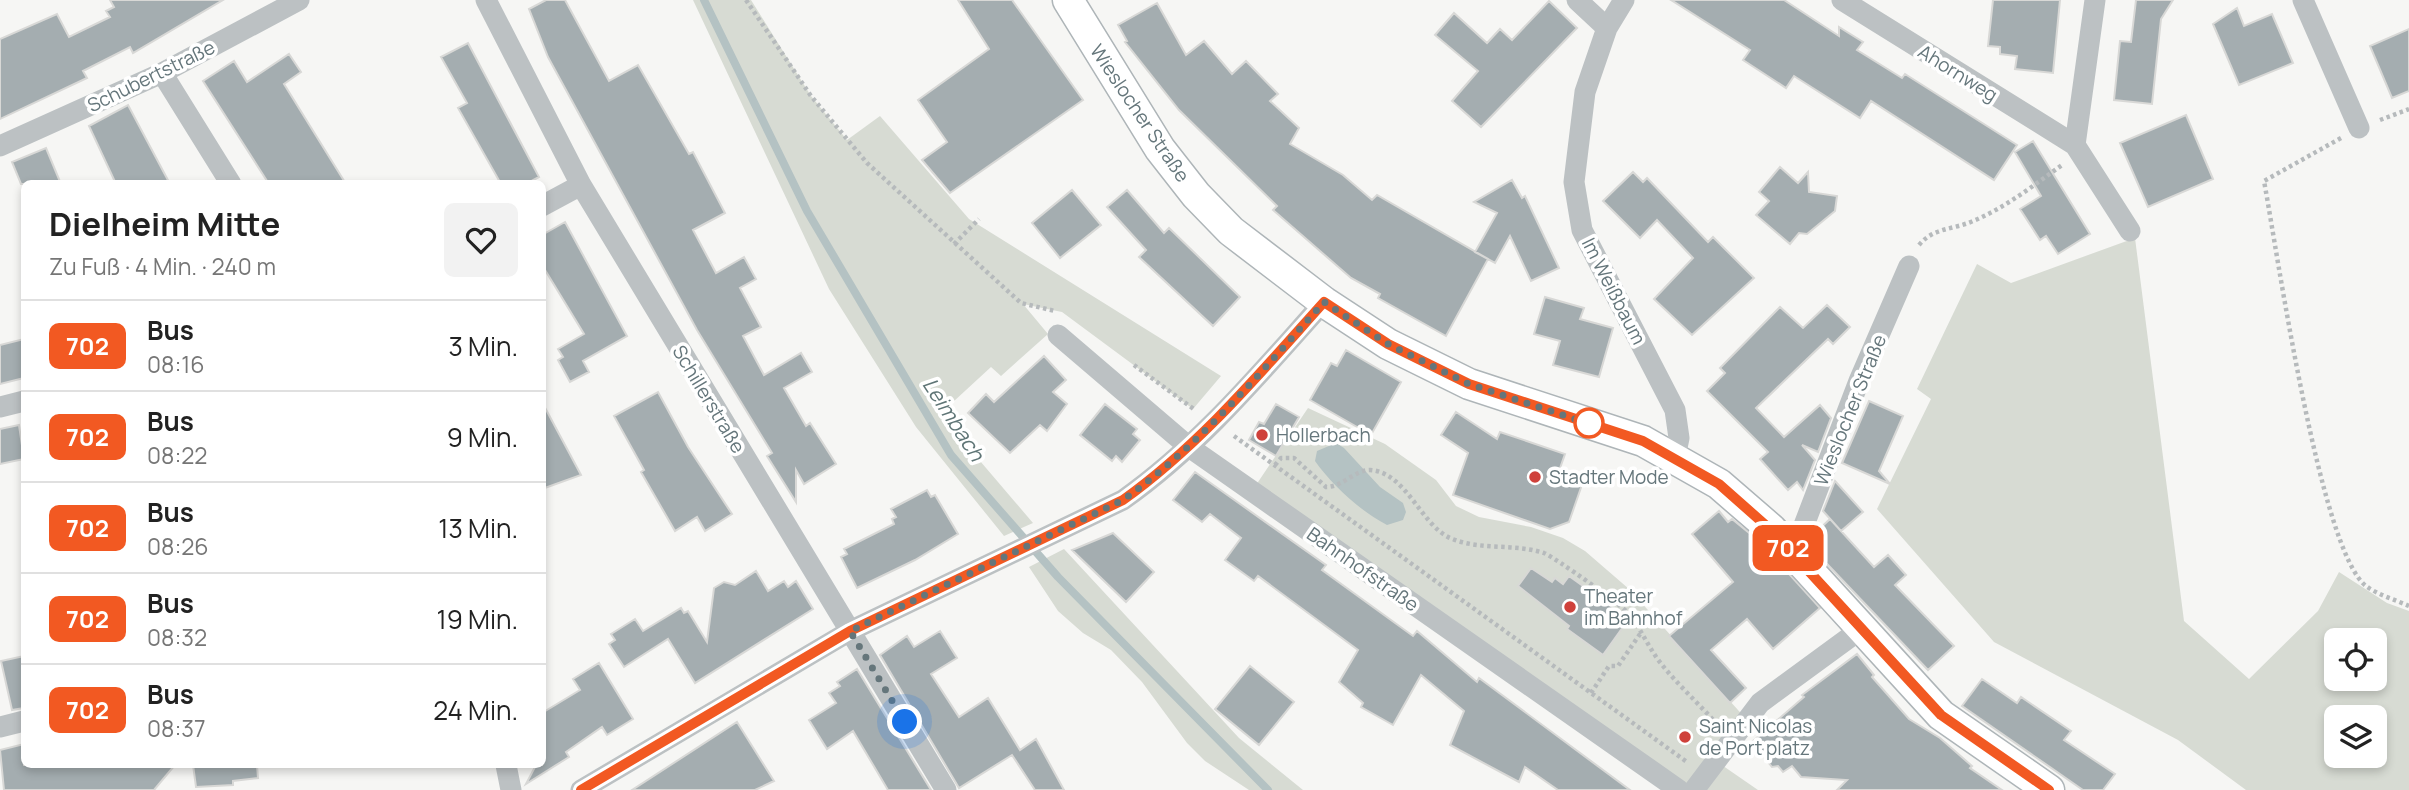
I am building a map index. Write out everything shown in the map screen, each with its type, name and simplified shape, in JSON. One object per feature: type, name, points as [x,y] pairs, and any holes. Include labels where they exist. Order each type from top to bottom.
[{"type":"main road","name":"Wieslocher Straße","points":[[1068,0],[1160,149],[1196,195],[1231,231],[1324,302],[1388,344],[1469,384],[1643,441],[1719,484],[1771,530],[1941,715],[2049,790]]},
{"type":"street","name":"Schubertstraße","points":[[0,146],[162,73],[299,0]]},
{"type":"street","name":"Schillerstraße","points":[[486,0],[581,185],[946,790]]},
{"type":"street","points":[[1577,0],[1607,28]]},
{"type":"street","name":"Im Weißbaum","points":[[1624,0],[1607,28],[1585,92],[1574,181],[1582,230],[1675,410],[1679,438],[1675,457]]},
{"type":"street","name":"Ahornweg","points":[[1842,0],[2077,149]]},
{"type":"street","points":[[2095,0],[2077,149],[2130,231]]},
{"type":"street","points":[[2303,0],[2359,128]]},
{"type":"street","points":[[162,73],[229,180]]},
{"type":"street","points":[[546,204],[581,185]]},
{"type":"street","name":"Wieslocher Straße","points":[[1793,554],[1859,381],[1909,266]]},
{"type":"street","points":[[581,790],[850,631],[1123,500],[1189,447],[1214,423],[1324,302]]},
{"type":"street","name":"Bahnhofstraße","points":[[1058,335],[1189,447],[1679,790]]},
{"type":"street","points":[[0,407],[21,402]]},
{"type":"street","points":[[1699,783],[1760,703],[1861,629]]},
{"type":"street","points":[[0,727],[21,723]]},
{"type":"street","points":[[507,768],[512,790]]},
{"type":"path","points":[[746,0],[811,96],[840,133],[917,211],[954,244],[979,219]]},
{"type":"path","points":[[2409,109],[2359,128],[2264,181],[2301,388],[2327,504],[2347,558],[2365,585],[2409,606]]},
{"type":"path","points":[[1909,266],[1920,242],[1939,229],[1971,222],[1999,208],[2077,149]]},
{"type":"path","points":[[1214,423],[1591,693],[1699,783]]},
{"type":"path","points":[[1275,465],[1281,458],[1293,458],[1326,487],[1336,487],[1364,471],[1374,470],[1394,482],[1416,501],[1432,527],[1441,534],[1468,545],[1516,548],[1546,554],[1630,614],[1661,664],[1731,741]]},
{"type":"path","points":[[1591,693],[1609,666],[1618,666],[1640,634]]},
{"type":"shaded area","points":[[693,0],[751,0],[811,96],[847,140],[880,116],[969,219],[1221,376],[1193,409],[1062,312],[1023,304],[1048,334],[1001,376],[991,367],[940,414],[1033,523],[1004,536],[916,427],[829,289]]},
{"type":"shaded area","points":[[2135,238],[2184,621],[2249,679],[2318,611],[2339,572],[2387,603],[2409,611],[2409,790],[2246,790],[2178,740],[1994,642],[1877,509],[1931,399],[1917,389],[1977,264],[2011,283]]},
{"type":"shaded area","points":[[1308,408],[1385,444],[1436,480],[1456,506],[1479,517],[1531,527],[1563,538],[1585,551],[1629,589],[1747,720],[1716,761],[1758,790],[1679,790],[1252,491]]},
{"type":"shaded area","points":[[1336,443],[1344,448],[1380,487],[1403,503],[1406,512],[1403,520],[1387,525],[1347,497],[1330,479],[1315,461],[1317,451]]},
{"type":"shaded area","points":[[1064,549],[1239,738],[1303,790],[1249,790],[1205,761],[1187,743],[1142,682],[1111,650],[1083,633],[1058,611],[1029,567]]},
{"type":"building","points":[[110,0],[223,0],[133,53],[130,47],[83,71],[87,78],[0,119],[0,39],[57,14],[69,37],[110,17],[106,11],[114,7]]},
{"type":"building","points":[[546,0],[565,0],[609,81],[638,65],[689,154],[693,152],[725,213],[693,230],[716,273],[744,257],[756,279],[740,288],[761,327],[743,336],[764,375],[801,353],[812,372],[784,388],[806,426],[810,423],[836,464],[804,484],[796,470],[796,502],[767,456],[772,453],[697,330],[548,57],[529,9]]},
{"type":"building","points":[[958,0],[1012,0],[1083,100],[950,193],[922,160],[947,142],[918,100],[989,49]]},
{"type":"building","points":[[1671,0],[1784,0],[1839,36],[1839,27],[1863,42],[1857,50],[1902,78],[1905,74],[2017,145],[1994,180],[1871,101],[1860,118],[1794,76],[1786,88],[1743,60],[1750,50]]},
{"type":"building","points":[[1993,0],[2060,0],[2053,73],[2015,69],[2017,56],[2000,54],[2000,47],[1988,46]]},
{"type":"building","points":[[2136,0],[2173,0],[2161,19],[2152,104],[2114,100],[2120,41],[2131,42]]},
{"type":"building","points":[[1549,1],[1577,28],[1481,127],[1452,101],[1478,71],[1435,35],[1454,13],[1487,43],[1500,29],[1512,40]]},
{"type":"building","points":[[1157,3],[1186,55],[1204,41],[1232,74],[1246,61],[1278,94],[1270,101],[1299,128],[1290,144],[1343,175],[1372,200],[1377,195],[1488,259],[1446,336],[1378,298],[1380,294],[1351,278],[1273,210],[1277,206],[1179,110],[1125,42],[1127,41],[1118,25]]},
{"type":"building","points":[[2237,8],[2244,26],[2272,14],[2293,63],[2239,85],[2213,24]]},
{"type":"building","points":[[2409,29],[2409,91],[2392,98],[2370,46]]},
{"type":"building","points":[[468,43],[539,177],[533,180],[499,180],[458,108],[467,103],[441,57]]},
{"type":"building","points":[[289,54],[301,72],[284,84],[344,180],[266,180],[203,81],[234,61],[247,82]]},
{"type":"building","points":[[128,105],[168,180],[114,180],[89,126]]},
{"type":"building","points":[[2186,115],[2213,179],[2148,207],[2120,143]]},
{"type":"building","points":[[2033,141],[2090,234],[2058,254],[2046,236],[2040,240],[2020,209],[2041,196],[2015,152]]},
{"type":"building","points":[[46,148],[59,180],[21,180],[21,184],[12,162]]},
{"type":"building","points":[[1780,167],[1798,183],[1808,172],[1809,192],[1837,196],[1835,211],[1807,234],[1799,233],[1790,244],[1756,215],[1769,201],[1759,192]]},
{"type":"building","points":[[1633,172],[1643,182],[1647,178],[1708,242],[1713,237],[1754,278],[1692,335],[1654,299],[1693,258],[1657,220],[1640,238],[1603,201]]},
{"type":"building","points":[[1512,180],[1522,198],[1525,196],[1559,268],[1531,281],[1510,236],[1495,263],[1475,252],[1497,213],[1474,202]]},
{"type":"building","points":[[1072,190],[1101,225],[1060,258],[1032,223]]},
{"type":"building","points":[[1127,190],[1164,233],[1169,228],[1240,297],[1213,326],[1139,257],[1146,250],[1107,207]]},
{"type":"building","points":[[565,222],[627,336],[583,361],[589,372],[570,382],[558,360],[563,357],[558,349],[584,334],[546,272],[546,233]]},
{"type":"building","points":[[1545,297],[1584,308],[1580,319],[1613,328],[1599,377],[1553,365],[1560,341],[1534,334]]},
{"type":"building","points":[[1827,305],[1850,327],[1833,344],[1828,339],[1756,408],[1784,437],[1820,405],[1831,418],[1818,452],[1802,445],[1815,460],[1803,490],[1797,482],[1788,490],[1760,459],[1768,452],[1707,391],[1725,373],[1720,368],[1780,307],[1803,328]]},
{"type":"building","points":[[21,340],[21,379],[0,384],[0,345]]},
{"type":"building","points":[[1346,350],[1401,382],[1371,435],[1310,400],[1331,363],[1337,366]]},
{"type":"building","points":[[1044,356],[1066,380],[1053,392],[1067,404],[1047,431],[1040,425],[1010,453],[968,413],[986,394],[994,402]]},
{"type":"building","points":[[658,392],[688,447],[732,514],[705,531],[697,517],[675,531],[641,472],[644,470],[614,416]]},
{"type":"building","points":[[1869,401],[1903,416],[1879,471],[1890,484],[1842,463]]},
{"type":"building","points":[[1105,404],[1137,429],[1133,434],[1140,440],[1122,462],[1116,456],[1112,461],[1080,435]]},
{"type":"building","points":[[1276,404],[1299,417],[1276,456],[1249,440],[1259,422],[1264,424]]},
{"type":"building","points":[[546,409],[581,475],[546,488]]},
{"type":"building","points":[[1456,412],[1497,439],[1500,432],[1565,454],[1559,471],[1584,479],[1569,522],[1550,529],[1453,495],[1468,453],[1441,435]]},
{"type":"building","points":[[19,425],[21,460],[0,464],[0,429]]},
{"type":"building","points":[[1195,472],[1326,565],[1322,570],[1413,636],[1417,631],[1477,682],[1479,678],[1630,790],[1558,790],[1525,767],[1519,782],[1450,745],[1464,711],[1421,675],[1393,725],[1361,707],[1363,703],[1339,682],[1358,650],[1258,576],[1254,581],[1225,560],[1241,538],[1210,514],[1202,522],[1173,500]]},
{"type":"building","points":[[1835,481],[1863,512],[1841,531],[1823,511]]},
{"type":"building","points":[[927,490],[931,497],[935,495],[958,534],[915,560],[857,588],[841,557],[847,554],[844,549],[894,524],[892,519],[896,517],[891,509]]},
{"type":"building","points":[[1719,511],[1728,522],[1732,519],[1759,541],[1820,608],[1773,649],[1747,619],[1711,650],[1746,688],[1730,703],[1669,636],[1733,582],[1692,534]]},
{"type":"building","points":[[1830,519],[1874,567],[1888,555],[1906,575],[1895,585],[1954,646],[1928,670],[1810,546],[1815,533]]},
{"type":"building","points":[[1113,533],[1154,572],[1126,602],[1072,550]]},
{"type":"building","points":[[1531,568],[1552,582],[1555,578],[1563,584],[1569,576],[1615,609],[1609,617],[1623,627],[1603,655],[1567,629],[1569,626],[1518,586]]},
{"type":"building","points":[[756,571],[768,591],[784,581],[788,587],[796,581],[813,609],[695,683],[668,639],[624,667],[609,644],[615,640],[611,634],[635,619],[643,631],[681,608],[684,613],[688,611],[707,642],[714,588],[724,582],[735,585]]},
{"type":"building","points":[[940,631],[957,658],[931,674],[959,717],[988,698],[1020,750],[1036,739],[1064,790],[1035,790],[1012,755],[959,788],[880,655],[907,636],[914,647]]},
{"type":"building","points":[[1857,654],[1874,675],[1872,677],[1909,719],[1940,738],[1972,766],[1970,768],[2002,790],[1837,790],[1847,780],[1801,777],[1792,766],[1783,772],[1778,766],[1772,767],[1752,742],[1804,697],[1802,695]]},
{"type":"building","points":[[21,657],[21,708],[12,710],[1,661]]},
{"type":"building","points":[[599,663],[633,719],[607,735],[602,727],[566,752],[569,757],[526,784],[534,768],[546,768],[546,711],[580,690],[573,679]]},
{"type":"building","points":[[1250,666],[1294,702],[1259,745],[1215,709]]},
{"type":"building","points":[[857,669],[931,790],[888,790],[853,731],[827,749],[809,720],[836,703],[829,693],[840,686],[837,682]]},
{"type":"building","points":[[1982,679],[2017,703],[2021,697],[2071,731],[2064,740],[2115,774],[2103,790],[2083,790],[1962,706]]},
{"type":"building","points":[[737,722],[774,781],[755,790],[632,790]]},
{"type":"building","points":[[21,745],[21,768],[172,768],[154,790],[4,790],[0,750]]},
{"type":"building","points":[[193,768],[257,768],[258,778],[233,781],[233,785],[196,787]]},
{"type":"waterway","name":"Leimbach","points":[[704,0],[807,211],[951,455],[1058,577],[1268,790]]},
{"type":"bus line","name":"702","points":[[581,790],[850,631],[1123,500],[1153,479],[1214,423],[1324,302],[1388,344],[1469,384],[1643,441],[1719,484],[1771,530],[1941,715],[2049,790]]},
{"type":"place","name":"Hollerbach","points":[[1262,435]]},
{"type":"place","name":"Stadter Mode","points":[[1535,477]]},
{"type":"place","name":"Theater im Bahnhof","points":[[1570,607]]},
{"type":"place","name":"Saint Nicolas de Port platz","points":[[1685,737]]},
{"type":"route","points":[[905,722],[850,631],[1123,500],[1153,479],[1214,423],[1324,302],[1388,344],[1469,384],[1593,425],[1589,423]]}]
